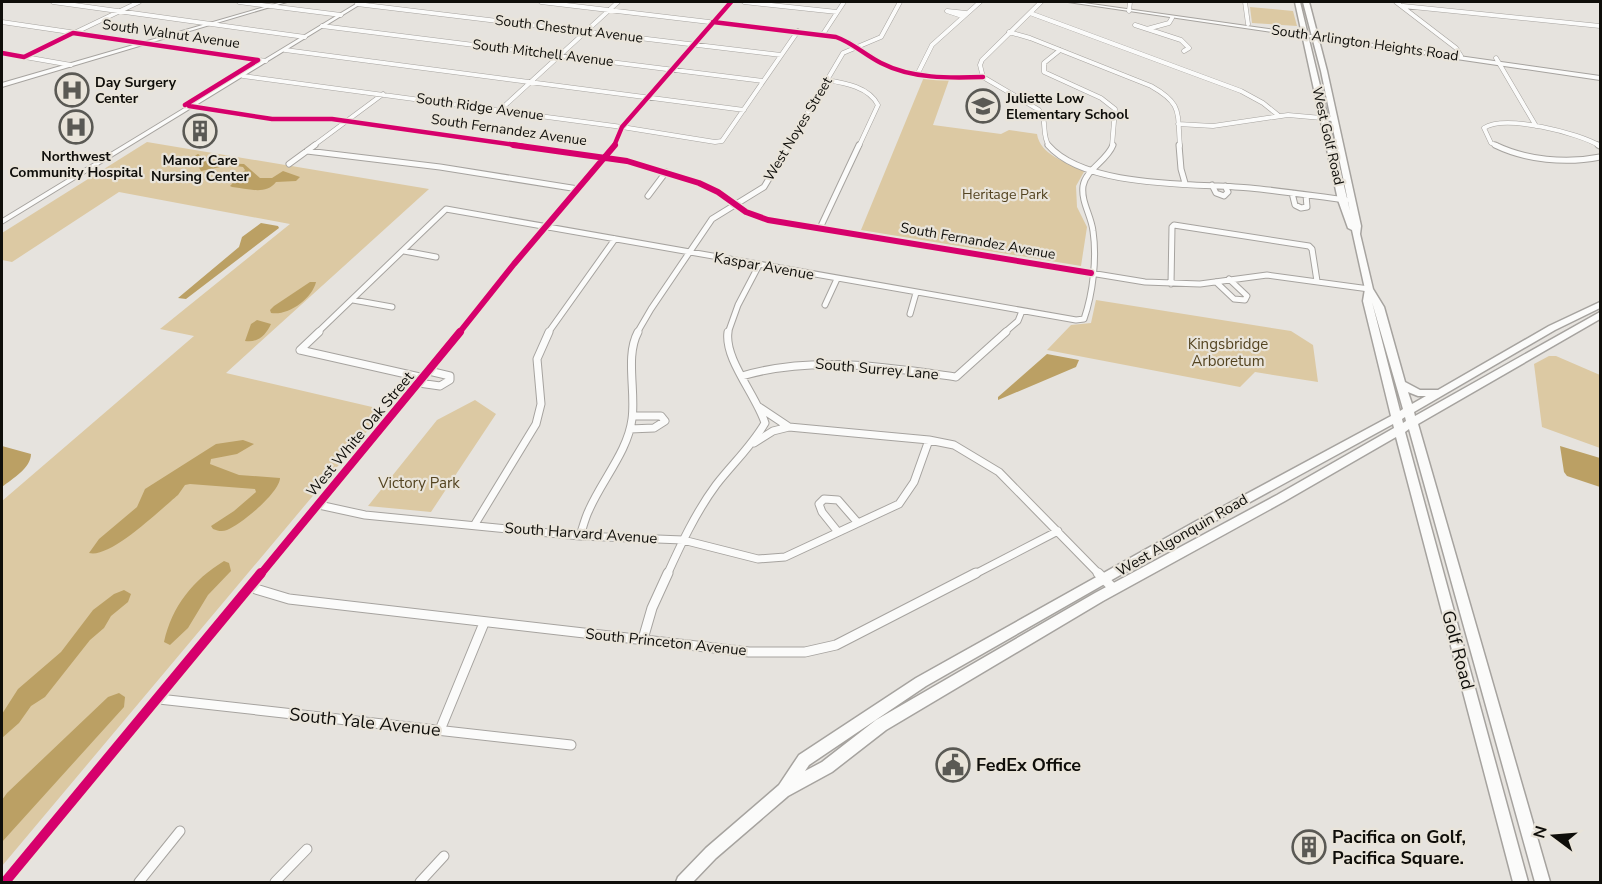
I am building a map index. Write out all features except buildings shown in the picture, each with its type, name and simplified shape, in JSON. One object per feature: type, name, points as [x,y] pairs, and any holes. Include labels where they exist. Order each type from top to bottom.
[{"type":"main road","points":[[2,85],[285,2]]},
{"type":"main road","name":"South Arlington Heights Road","points":[[1070,2],[1172,18],[1315,34],[1460,54],[1600,76]]},
{"type":"main road","name":"West Golf Road","points":[[1297,2],[1323,118],[1357,226],[1356,234],[1369,289],[1379,307],[1401,384],[1403,420]]},
{"type":"main road","name":"West Golf Road","points":[[1306,2],[1334,119],[1347,200]]},
{"type":"main road","points":[[2,229],[360,3]]},
{"type":"main road","name":"South Arlington Heights Road","points":[[1129,11],[1248,24],[1305,33]]},
{"type":"main road","points":[[2,222],[243,76]]},
{"type":"main road","name":"West Golf Road","points":[[1369,289],[1367,301],[1403,420]]},
{"type":"main road","name":"West Algonquin Road","points":[[1109,584],[1281,498],[1443,392],[1552,328],[1600,305]]},
{"type":"main road","name":"West Algonquin Road","points":[[683,882],[711,853],[783,791],[827,768],[882,725],[1109,584],[1403,420],[1600,315]]},
{"type":"main road","points":[[1401,384],[1418,393],[1443,392]]},
{"type":"main road","name":"Golf Road","points":[[1403,420],[1521,882]]},
{"type":"main road","name":"Golf Road","points":[[1403,420],[1543,882]]},
{"type":"street","points":[[53,2],[305,37]]},
{"type":"street","points":[[24,57],[139,2]]},
{"type":"street","points":[[242,2],[341,15]]},
{"type":"street","points":[[541,2],[823,34],[843,39],[888,67],[956,78],[983,77]]},
{"type":"street","points":[[500,110],[618,2]]},
{"type":"street","name":"West White Oak Street","points":[[5,882],[319,505],[545,227],[606,157],[615,145],[622,127],[731,2]]},
{"type":"street","points":[[744,2],[837,12]]},
{"type":"street","points":[[823,34],[844,2]]},
{"type":"street","name":"West Noyes Street","points":[[580,536],[588,511],[625,443],[630,429],[633,416],[632,351],[636,336],[688,252],[712,219],[764,187],[843,53],[880,37],[900,2]]},
{"type":"street","points":[[1041,2],[980,64],[983,77],[993,86],[1040,111],[1045,121],[1043,134],[1046,143],[1062,157],[1127,180],[1225,186],[1347,200]]},
{"type":"street","points":[[1129,11],[1130,2]]},
{"type":"street","points":[[1245,2],[1248,24]]},
{"type":"street","points":[[1396,2],[1460,54]]},
{"type":"street","name":"South Chestnut Avenue","points":[[360,3],[781,55]]},
{"type":"street","points":[[918,73],[932,45],[978,3]]},
{"type":"street","points":[[1402,6],[1600,26]]},
{"type":"street","points":[[1030,13],[1241,91],[1263,103],[1278,116]]},
{"type":"street","points":[[1147,29],[1169,23],[1172,18]]},
{"type":"street","name":"South Walnut Avenue","points":[[2,22],[266,61]]},
{"type":"street","name":"South Mitchell Avenue","points":[[322,26],[763,81]]},
{"type":"street","points":[[1135,26],[1181,40],[1189,48],[1184,51]]},
{"type":"street","points":[[285,50],[744,110],[798,31]]},
{"type":"street","points":[[1010,33],[1151,86],[1169,96],[1177,107],[1181,169],[1185,183]]},
{"type":"street","points":[[1060,50],[1044,63],[1044,72],[1101,98],[1115,109],[1112,147],[1108,156],[1084,181],[1082,200],[1094,234],[1091,273]]},
{"type":"street","points":[[2,53],[71,65]]},
{"type":"street","points":[[1496,60],[1536,126]]},
{"type":"street","name":"South Ridge Avenue","points":[[243,76],[622,127],[716,145],[722,141],[744,110]]},
{"type":"street","points":[[820,228],[878,105],[872,96],[845,84],[827,80]]},
{"type":"street","points":[[289,164],[383,94]]},
{"type":"street","name":"South Fernandez Avenue","points":[[196,107],[272,119],[323,118],[606,157],[666,172],[709,188],[760,218],[1091,273],[1171,284],[1216,282],[1267,274],[1369,289]]},
{"type":"street","points":[[1178,124],[1213,126],[1278,116],[1334,119]]},
{"type":"street","points":[[1600,146],[1586,137],[1536,126],[1490,124],[1484,129],[1491,143],[1515,152],[1568,160],[1600,157]]},
{"type":"street","points":[[307,151],[440,167],[578,189]]},
{"type":"street","points":[[648,196],[666,172]]},
{"type":"street","points":[[1212,185],[1216,193],[1224,196],[1228,192],[1225,186]]},
{"type":"street","points":[[1292,193],[1295,205],[1301,208],[1307,207],[1306,195]]},
{"type":"street","name":"Kaspar Avenue","points":[[404,251],[447,209],[916,293],[1082,320],[1085,318],[1091,273]]},
{"type":"street","points":[[1171,284],[1172,227],[1174,225],[1309,246],[1312,249],[1317,281]]},
{"type":"street","points":[[475,524],[536,424],[541,404],[537,359],[546,335],[615,239]]},
{"type":"street","points":[[421,380],[300,350],[404,251],[436,257]]},
{"type":"street","points":[[643,639],[652,608],[683,540],[716,485],[752,444],[765,423],[759,406],[728,346],[728,332],[759,265]]},
{"type":"street","points":[[825,305],[837,279]]},
{"type":"street","points":[[1216,282],[1234,299],[1245,300],[1246,296],[1229,279]]},
{"type":"street","points":[[910,314],[916,293]]},
{"type":"street","points":[[353,300],[392,307]]},
{"type":"street","name":"South Surrey Lane","points":[[742,376],[778,366],[826,363],[956,376],[1018,321],[1022,311]]},
{"type":"street","name":"West White Oak Street","points":[[421,380],[439,386],[446,385],[450,380],[450,376],[429,371]]},
{"type":"street","points":[[759,406],[789,427]]},
{"type":"street","points":[[630,429],[655,428],[665,421],[661,417],[633,416]]},
{"type":"street","points":[[752,444],[773,431],[789,427],[929,440],[954,445],[999,472],[1109,584]]},
{"type":"street","name":"South Harvard Avenue","points":[[319,505],[365,515],[580,536],[683,540],[758,559],[785,557],[899,504],[910,491],[920,472],[929,440]]},
{"type":"street","points":[[838,532],[822,512],[819,504],[824,499],[838,500],[858,523]]},
{"type":"street","name":"South Princeton Avenue","points":[[249,587],[289,598],[484,623],[749,652],[805,652],[836,645],[1058,531]]},
{"type":"street","points":[[440,730],[484,623]]},
{"type":"street","name":"South Yale Avenue","points":[[159,699],[571,745]]},
{"type":"street","points":[[139,882],[180,831]]},
{"type":"street","points":[[275,882],[307,849]]},
{"type":"street","points":[[420,882],[444,856]]},
{"type":"green space","points":[[1250,7],[1293,11],[1297,26],[1252,23]]},
{"type":"green space","name":"Heritage Park","points":[[924,77],[949,80],[933,125],[1001,134],[1009,130],[1037,134],[1043,148],[1049,153],[1085,170],[1076,186],[1077,207],[1087,227],[1081,266],[861,230]]},
{"type":"green space","points":[[147,142],[429,189],[226,373],[385,410],[2,866],[2,501],[194,336],[160,329],[290,224],[119,192],[12,262],[2,260],[2,233]]},
{"type":"green space","name":"Kingsbridge Arboretum","points":[[1096,300],[1291,331],[1313,345],[1318,382],[1255,372],[1240,387],[1047,350],[1071,325],[1091,323]]},
{"type":"green space","points":[[1549,356],[1556,356],[1600,375],[1600,448],[1542,427],[1534,364]]},
{"type":"green space","name":"Victory Park","points":[[475,400],[496,414],[431,512],[368,506],[437,420]]},
{"type":"shaded area","points":[[198,154],[212,163],[244,164],[260,178],[272,178],[283,171],[300,177],[296,181],[276,182],[267,189],[261,190],[232,187],[230,186],[245,170],[243,167],[230,165],[201,171],[193,157]]},
{"type":"shaded area","points":[[261,223],[279,228],[186,299],[178,298],[239,247],[242,237]]},
{"type":"shaded area","points":[[310,282],[316,282],[314,288],[298,305],[285,312],[271,313],[270,310],[274,306]]},
{"type":"shaded area","points":[[257,320],[271,324],[267,332],[254,341],[245,341],[251,324]]},
{"type":"shaded area","points":[[1047,354],[1079,360],[1076,367],[998,400],[998,397]]},
{"type":"shaded area","points":[[243,440],[254,444],[237,454],[211,459],[210,464],[239,475],[280,478],[267,499],[241,522],[223,531],[213,529],[211,526],[234,511],[256,492],[255,489],[185,485],[178,495],[122,541],[98,553],[89,553],[99,539],[137,507],[145,489],[216,444]]},
{"type":"shaded area","points":[[2,446],[31,454],[28,464],[2,487]]},
{"type":"shaded area","points":[[1560,446],[1600,458],[1600,487],[1567,476],[1564,472]]},
{"type":"shaded area","points":[[224,561],[229,563],[231,571],[208,595],[188,628],[170,645],[164,642],[172,617],[185,595],[213,568]]},
{"type":"shaded area","points":[[124,590],[131,594],[128,602],[111,616],[104,628],[90,640],[45,697],[31,706],[19,723],[2,738],[2,714],[18,689],[61,652],[93,610],[114,594]]},
{"type":"shaded area","points":[[119,693],[125,697],[124,707],[2,842],[2,800],[7,793],[108,697]]},
{"type":"cycle path","points":[[5,882],[429,371],[514,264],[606,157],[615,145],[622,127],[731,2]]},
{"type":"cycle path","points":[[713,22],[836,37],[883,64],[912,74],[983,77]]},
{"type":"cycle path","points":[[2,53],[24,57],[73,33],[258,60]]},
{"type":"cycle path","points":[[185,105],[258,60]]},
{"type":"cycle path","points":[[189,106],[272,119],[332,119],[627,161],[699,183],[718,192],[746,212],[768,220],[1091,273]]},
{"type":"place","name":"Day Surgery Center","points":[[72,90]]},
{"type":"place","name":"Juliette Low Elementary School","points":[[983,106]]},
{"type":"place","name":"Northwest Community Hospital","points":[[76,127]]},
{"type":"place","name":"Manor Care Nursing Center","points":[[200,131]]},
{"type":"place","name":"FedEx Office","points":[[953,765]]},
{"type":"place","name":"Pacifica on Golf, Pacifica Square.","points":[[1309,847]]}]
